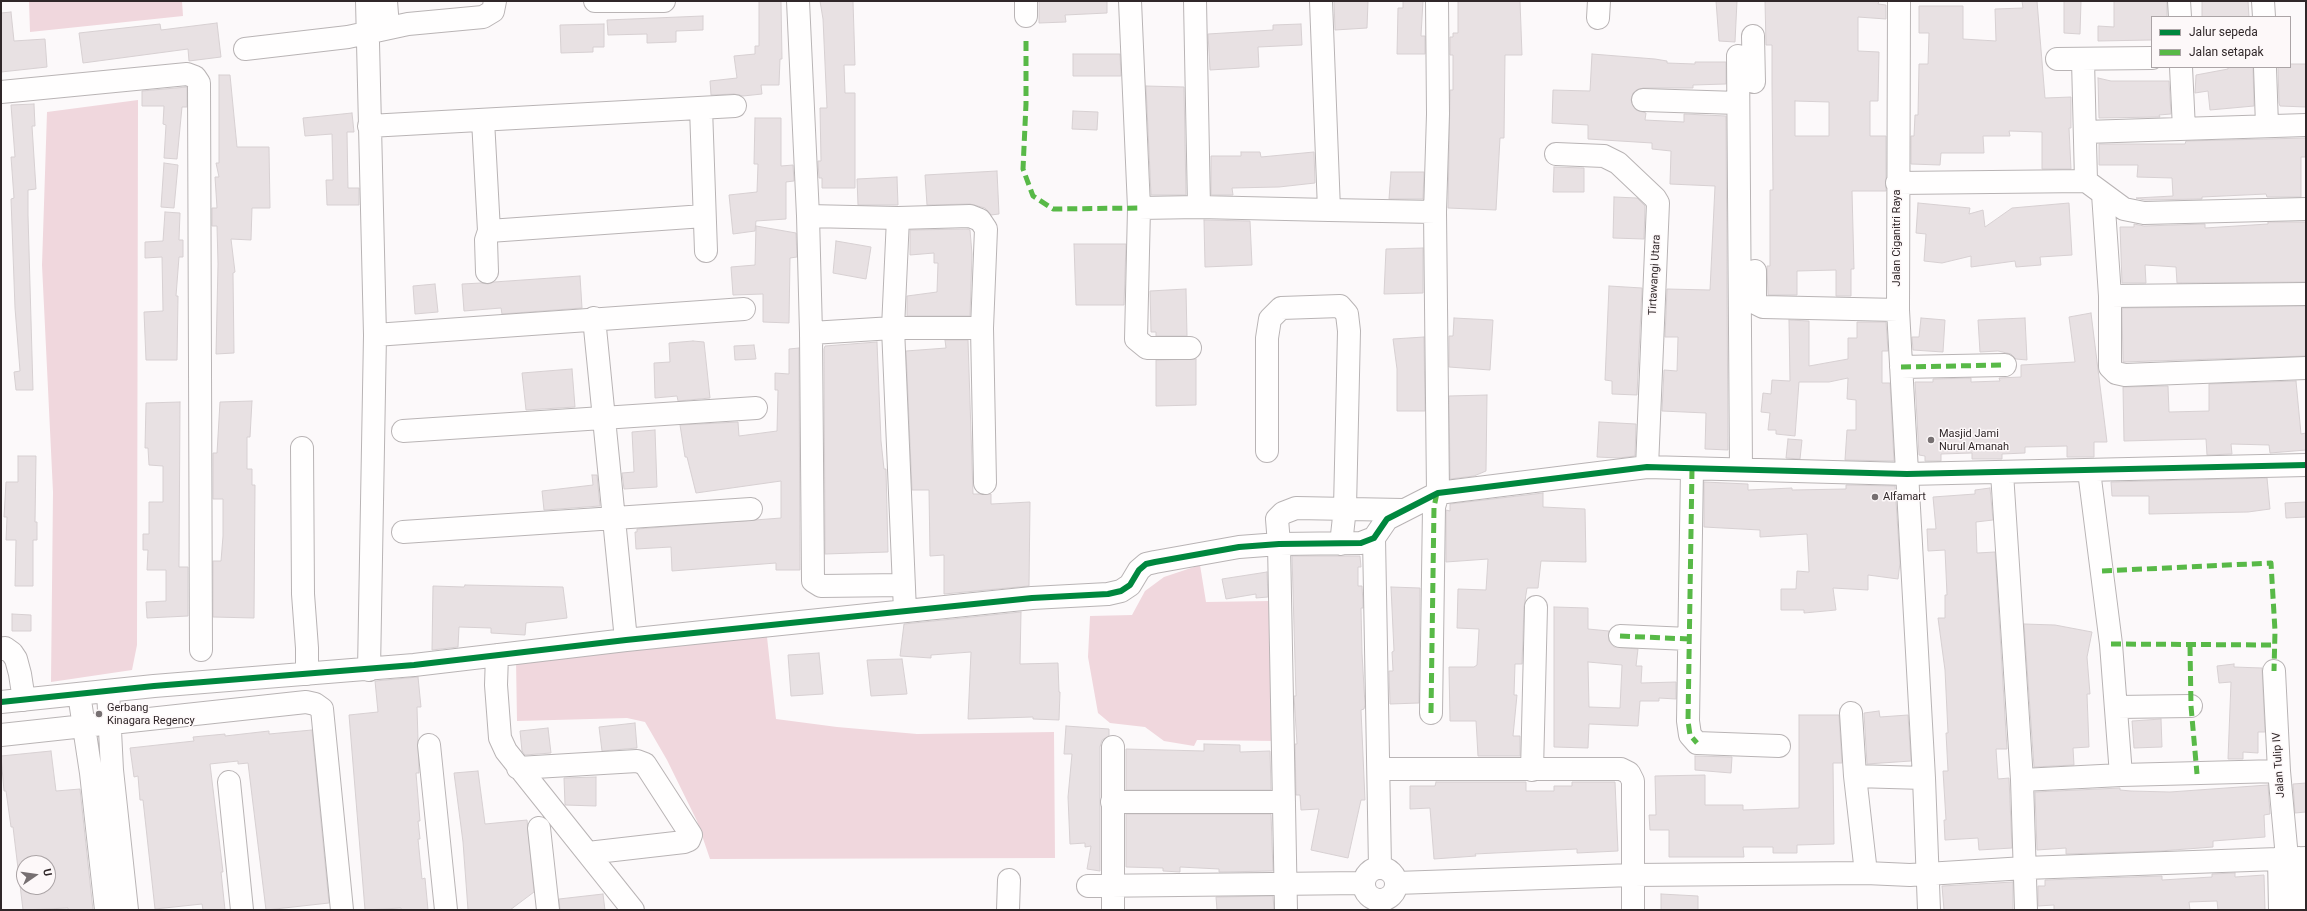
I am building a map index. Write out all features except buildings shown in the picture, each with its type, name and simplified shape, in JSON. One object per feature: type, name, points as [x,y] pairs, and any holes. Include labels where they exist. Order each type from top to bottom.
[{"type":"street","points":[[367,1],[378,31]]},
{"type":"street","points":[[369,670],[375,335],[369,126],[378,31],[386,1]]},
{"type":"street","points":[[245,49],[484,17],[493,11],[495,1]]},
{"type":"street","points":[[595,1],[664,1]]},
{"type":"street","points":[[798,1],[808,216],[811,333],[813,581],[821,586],[903,585]]},
{"type":"street","points":[[1130,1],[1139,208],[1136,339],[1147,348],[1190,348]]},
{"type":"street","points":[[1195,1],[1200,207]]},
{"type":"street","points":[[1321,1],[1329,210]]},
{"type":"street","points":[[1431,713],[1434,507],[1438,493],[1435,212],[1438,114],[1437,1]]},
{"type":"street","name":"Jalan Ciganitri Raya","points":[[1899,1],[1897,183],[1898,310],[1924,778],[1929,910]]},
{"type":"street","points":[[2179,1],[2180,16]]},
{"type":"street","points":[[2263,1],[2264,16]]},
{"type":"street","points":[[1753,36],[1755,298],[1757,304],[1763,307],[1898,310]]},
{"type":"street","points":[[1738,56],[1741,470]]},
{"type":"street","points":[[2057,59],[2083,60],[2151,58]]},
{"type":"street","points":[[2083,60],[2086,181]]},
{"type":"street","points":[[2181,68],[2184,129]]},
{"type":"street","points":[[2265,68],[2267,126]]},
{"type":"street","points":[[1,92],[187,74],[195,77],[199,83],[201,650]]},
{"type":"street","points":[[1643,100],[1738,102]]},
{"type":"street","points":[[369,126],[735,106]]},
{"type":"street","points":[[701,108],[706,251]]},
{"type":"street","points":[[483,120],[489,231],[486,240],[487,272]]},
{"type":"street","points":[[2085,132],[2306,125]]},
{"type":"street","name":"Tirtawangi Utara","points":[[1556,154],[1604,156],[1618,163],[1656,198],[1658,203],[1647,467]]},
{"type":"street","points":[[1897,183],[2086,181],[2124,208],[2144,213],[2306,209]]},
{"type":"street","points":[[2103,194],[2110,296],[2110,367],[2116,373],[2125,375],[2306,368]]},
{"type":"street","points":[[1139,208],[1200,207],[1435,212]]},
{"type":"street","points":[[489,231],[704,216]]},
{"type":"street","points":[[808,216],[898,218],[970,216],[980,220],[986,229],[982,328],[985,483]]},
{"type":"street","points":[[898,218],[893,328],[905,611]]},
{"type":"street","points":[[2110,296],[2306,294]]},
{"type":"street","points":[[1267,451],[1267,338],[1270,319],[1281,308],[1340,306],[1347,314],[1349,331],[1345,508],[1341,544]]},
{"type":"street","points":[[375,335],[594,318],[744,309]]},
{"type":"street","points":[[594,318],[612,518],[626,640]]},
{"type":"street","points":[[811,333],[893,328],[982,328]]},
{"type":"street","points":[[1901,367],[2005,365]]},
{"type":"street","points":[[403,431],[756,408]]},
{"type":"street","points":[[302,448],[302,594],[307,648],[307,674]]},
{"type":"street","points":[[1,702],[108,690],[369,670],[626,640],[744,629],[905,611],[1032,598],[1108,594],[1121,591],[1130,584],[1139,570],[1146,564],[1154,562],[1239,547],[1279,544],[1361,543],[1374,538],[1387,519],[1438,493],[1647,467],[1907,474],[2306,465]]},
{"type":"street","points":[[1692,469],[1688,721],[1690,735],[1697,742],[1779,746]]},
{"type":"street","points":[[2089,471],[2111,644],[2121,775]]},
{"type":"street","points":[[2002,473],[2022,780],[2026,910]]},
{"type":"street","points":[[1286,910],[1279,544],[1277,519],[1283,513],[1296,508],[1403,510]]},
{"type":"street","points":[[403,532],[751,509]]},
{"type":"street","points":[[1374,538],[1380,867]]},
{"type":"street","points":[[1532,770],[1536,607]]},
{"type":"street","points":[[1620,636],[1689,639]]},
{"type":"street","points":[[1,648],[12,653],[16,659],[24,700]]},
{"type":"street","points":[[497,655],[496,685],[500,738],[506,751],[518,768],[633,910]]},
{"type":"street","name":"Jalan Tulip IV","points":[[2274,671],[2279,771],[2293,858]]},
{"type":"street","points":[[108,690],[111,724],[112,770],[127,910]]},
{"type":"street","points":[[79,694],[91,773],[106,910]]},
{"type":"street","points":[[1,736],[306,702],[315,704],[322,709],[342,910]]},
{"type":"street","points":[[2117,707],[2192,706]]},
{"type":"street","points":[[1851,713],[1855,776],[1866,873]]},
{"type":"street","points":[[430,745],[446,910]]},
{"type":"street","points":[[1112,910],[1113,748]]},
{"type":"street","points":[[518,768],[637,761],[645,764],[690,835],[689,840],[684,842],[588,853]]},
{"type":"street","points":[[1379,769],[1621,769],[1630,773],[1633,781],[1633,910]]},
{"type":"street","points":[[91,773],[112,770]]},
{"type":"street","points":[[2022,780],[2121,775],[2279,771]]},
{"type":"street","points":[[1855,776],[1924,778]]},
{"type":"street","points":[[229,782],[242,910]]},
{"type":"street","points":[[1112,802],[1284,802]]},
{"type":"street","points":[[540,828],[548,910]]},
{"type":"street","points":[[1396,883],[1633,875],[1866,873],[1928,874],[2025,868],[2293,858]]},
{"type":"street","points":[[2280,910],[2293,858]]},
{"type":"street","points":[[2293,858],[2300,910]]},
{"type":"street","points":[[1380,867],[1388,870],[1394,875],[1396,883],[1395,891],[1384,905],[1369,897],[1364,891],[1363,883],[1366,875],[1372,869],[1380,867]]},
{"type":"street","points":[[1008,880],[1008,910]]},
{"type":"street","points":[[1088,886],[1286,886],[1363,883]]},
{"type":"shaded area","points":[[29,1],[182,1],[183,16],[30,32]]},
{"type":"shaded area","points":[[138,100],[137,645],[132,670],[51,682],[53,492],[42,265],[47,112]]},
{"type":"shaded area","points":[[1200,565],[1206,602],[1269,601],[1275,741],[1197,740],[1194,746],[1164,741],[1145,727],[1110,723],[1098,713],[1088,657],[1090,616],[1132,615],[1145,591],[1164,577]]},
{"type":"shaded area","points":[[767,637],[776,719],[837,727],[917,734],[1054,732],[1055,858],[710,859],[697,821],[667,760],[645,722],[627,718],[517,721],[516,660]]},
{"type":"marked path","points":[[1026,41],[1026,104],[1023,169],[1033,196],[1053,209],[1139,208]]},
{"type":"marked path","points":[[1901,367],[2005,365]]},
{"type":"marked path","points":[[1692,469],[1688,721],[1690,735],[1697,743]]},
{"type":"marked path","points":[[1431,713],[1434,507],[1437,493]]},
{"type":"marked path","points":[[2102,571],[2271,563],[2275,631],[2274,671]]},
{"type":"marked path","points":[[1620,636],[1689,639]]},
{"type":"marked path","points":[[2111,644],[2273,645]]},
{"type":"marked path","points":[[2190,646],[2191,706],[2197,774]]},
{"type":"cycle path","points":[[1,702],[154,686],[414,665],[626,640],[1032,598],[1108,594],[1121,591],[1130,585],[1139,570],[1146,564],[1155,562],[1239,547],[1279,544],[1361,543],[1374,538],[1387,519],[1438,493],[1647,467],[1907,474],[2306,465]]},
{"type":"place","name":"Masjid Jami Nurul Amanah","points":[[1931,440]]},
{"type":"place","name":"Alfamart","points":[[1875,497]]},
{"type":"place","name":"Gerbang Kinagara Regency","points":[[99,714]]}]
